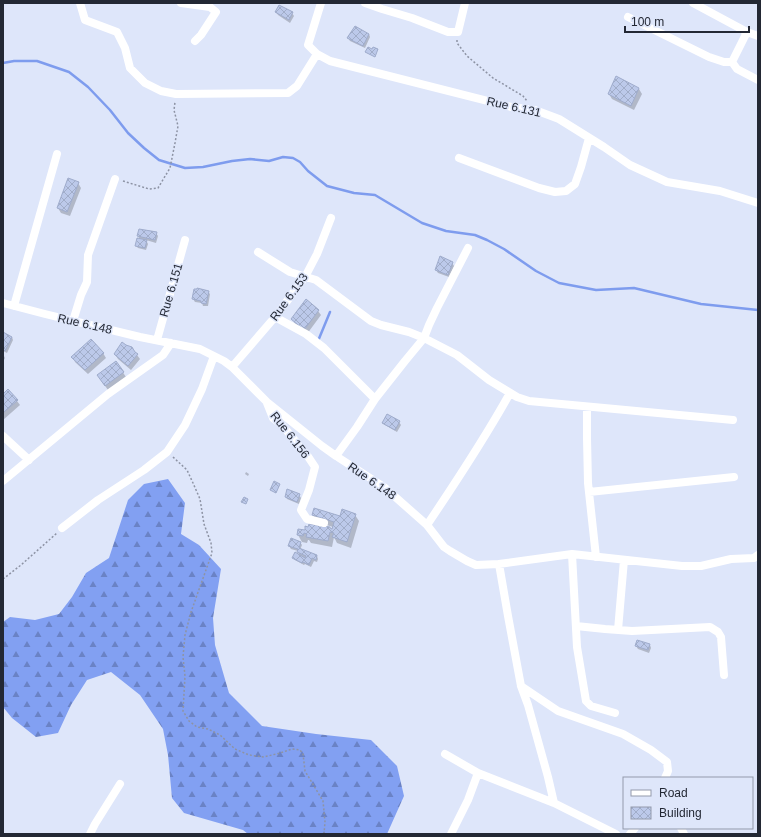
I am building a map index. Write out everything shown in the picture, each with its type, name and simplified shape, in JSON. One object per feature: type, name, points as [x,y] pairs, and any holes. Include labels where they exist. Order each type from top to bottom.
[{"type":"street","points":[[80,3],[85,20],[116,32],[125,48],[130,68],[145,83],[160,92],[176,94],[288,93],[296,86],[317,54]]},
{"type":"street","points":[[181,3],[210,7],[216,12],[201,35],[195,41]]},
{"type":"street","name":"Rue 6.131","points":[[321,3],[308,45],[317,54],[330,61],[511,107],[535,110],[559,119],[630,165],[667,182],[720,191],[758,203]]},
{"type":"street","points":[[366,3],[448,32],[458,32],[465,3]]},
{"type":"street","points":[[693,3],[747,32],[758,36]]},
{"type":"street","points":[[628,17],[709,57],[724,62],[732,62]]},
{"type":"street","points":[[732,62],[747,32]]},
{"type":"street","points":[[732,62],[737,69],[758,80]]},
{"type":"street","points":[[459,158],[539,188],[555,192],[566,191],[575,184],[589,138]]},
{"type":"street","points":[[14,306],[57,154]]},
{"type":"street","points":[[73,321],[86,282],[88,255],[115,179]]},
{"type":"street","name":"Rue 6.153","points":[[232,367],[275,317],[304,277],[316,254],[331,218]]},
{"type":"street","name":"Rue 6.151","points":[[157,340],[185,240]]},
{"type":"street","points":[[336,456],[357,428],[375,399],[424,338],[434,314],[468,248]]},
{"type":"street","points":[[258,252],[290,272],[316,280],[371,321],[409,332],[457,355],[489,380],[517,397],[528,401],[733,420]]},
{"type":"street","name":"Rue 6.148","points":[[3,303],[73,321],[200,349],[214,356],[232,367],[267,402],[336,456],[384,487],[428,525],[444,546],[467,561],[476,564],[499,564],[572,554],[682,566],[701,566],[731,559],[754,558],[758,555]]},
{"type":"street","points":[[275,317],[306,334],[324,348],[375,399]]},
{"type":"street","points":[[3,481],[108,394],[163,355],[171,343]]},
{"type":"street","points":[[62,528],[98,500],[144,470],[167,452],[185,425],[202,388],[214,356]]},
{"type":"street","points":[[428,525],[473,456],[510,393]]},
{"type":"street","name":"Rue 6.156","points":[[267,402],[273,418],[282,425],[315,467],[309,490],[301,510],[307,519],[324,523]]},
{"type":"street","points":[[587,407],[589,492],[596,557]]},
{"type":"street","points":[[3,436],[29,460]]},
{"type":"street","points":[[589,492],[734,477]]},
{"type":"street","points":[[572,554],[577,647],[586,700],[591,706],[615,713]]},
{"type":"street","points":[[618,630],[624,560]]},
{"type":"street","points":[[499,564],[521,686],[528,705],[554,802]]},
{"type":"street","points":[[576,626],[618,630],[710,627],[718,632],[721,637],[724,675]]},
{"type":"street","points":[[521,686],[558,710],[623,734],[651,750],[667,762],[668,771],[665,777]]},
{"type":"street","points":[[445,754],[478,773],[554,802],[616,834]]},
{"type":"street","points":[[451,834],[468,800],[478,773]]},
{"type":"street","points":[[90,834],[120,784]]},
{"type":"path","points":[[458,32],[457,43],[467,56],[493,78],[523,96],[535,110]]},
{"type":"path","points":[[115,179],[149,189],[158,188],[170,168],[175,143],[178,126],[174,110],[176,94]]},
{"type":"path","points":[[167,452],[186,470],[194,483],[200,499],[204,524],[211,544],[212,553],[191,612],[185,635],[183,657],[185,676],[183,711],[188,721],[198,727],[208,729],[220,735],[235,749],[249,755],[264,757],[292,749],[300,750],[303,754],[305,770],[323,801],[325,822],[324,834]]},
{"type":"path","points":[[3,579],[62,528]]},
{"type":"green space","points":[[168,479],[185,503],[181,534],[199,545],[221,569],[213,618],[215,645],[229,693],[262,726],[371,740],[397,766],[404,796],[387,834],[248,834],[243,830],[184,813],[172,798],[168,755],[163,729],[140,695],[111,672],[87,680],[71,705],[58,733],[36,737],[12,718],[3,707],[3,622],[10,617],[35,620],[59,614],[72,597],[86,573],[109,558],[128,500],[144,484]]},
{"type":"building","points":[[279,5],[293,12],[289,20],[275,12]]},
{"type":"building","points":[[355,26],[369,34],[363,46],[347,38]]},
{"type":"building","points":[[368,47],[378,49],[375,57],[365,52]]},
{"type":"building","points":[[616,76],[639,88],[631,106],[608,94]]},
{"type":"building","points":[[68,178],[79,182],[67,212],[57,208]]},
{"type":"building","points":[[139,229],[157,232],[155,240],[137,236]]},
{"type":"building","points":[[137,238],[147,240],[145,248],[135,246]]},
{"type":"building","points":[[440,256],[453,262],[448,275],[435,270]]},
{"type":"building","points":[[197,288],[209,291],[206,304],[192,299],[194,289]]},
{"type":"building","points":[[306,299],[319,310],[304,330],[291,319]]},
{"type":"building","points":[[3,332],[12,337],[5,351],[3,349]]},
{"type":"building","points":[[91,339],[104,353],[85,370],[71,357]]},
{"type":"building","points":[[122,342],[132,347],[138,354],[128,366],[114,354]]},
{"type":"building","points":[[116,361],[124,372],[105,386],[97,375]]},
{"type":"building","points":[[8,389],[18,400],[3,413],[3,394]]},
{"type":"building","points":[[387,414],[400,421],[395,430],[382,423]]},
{"type":"building","points":[[274,481],[280,484],[276,493],[270,490]]},
{"type":"building","points":[[287,489],[300,494],[297,502],[285,497]]},
{"type":"building","points":[[244,497],[248,499],[246,504],[241,502]]},
{"type":"building","points":[[314,508],[340,516],[342,509],[356,514],[347,542],[332,537],[334,533],[330,532],[328,541],[306,537],[307,534],[304,533],[303,536],[297,535],[298,529],[305,530],[305,526],[308,527],[309,524],[330,527],[332,529],[334,522],[312,515]]},
{"type":"building","points":[[291,538],[301,542],[299,548],[317,555],[316,560],[312,558],[309,565],[292,558],[295,552],[305,558],[306,556],[297,552],[298,549],[288,546]]},
{"type":"building","points":[[637,640],[650,644],[648,650],[635,646]]},
{"type":"waterway","points":[[3,63],[14,61],[37,61],[69,72],[88,87],[110,110],[128,133],[159,160],[185,168],[203,167],[250,159],[269,161],[283,157],[293,158],[300,162],[308,171],[327,186],[354,193],[375,195],[422,223],[446,231],[475,235],[487,240],[504,249],[536,271],[559,283],[596,290],[634,288],[701,304],[758,310]]},
{"type":"waterway","points":[[318,341],[330,312]]}]
